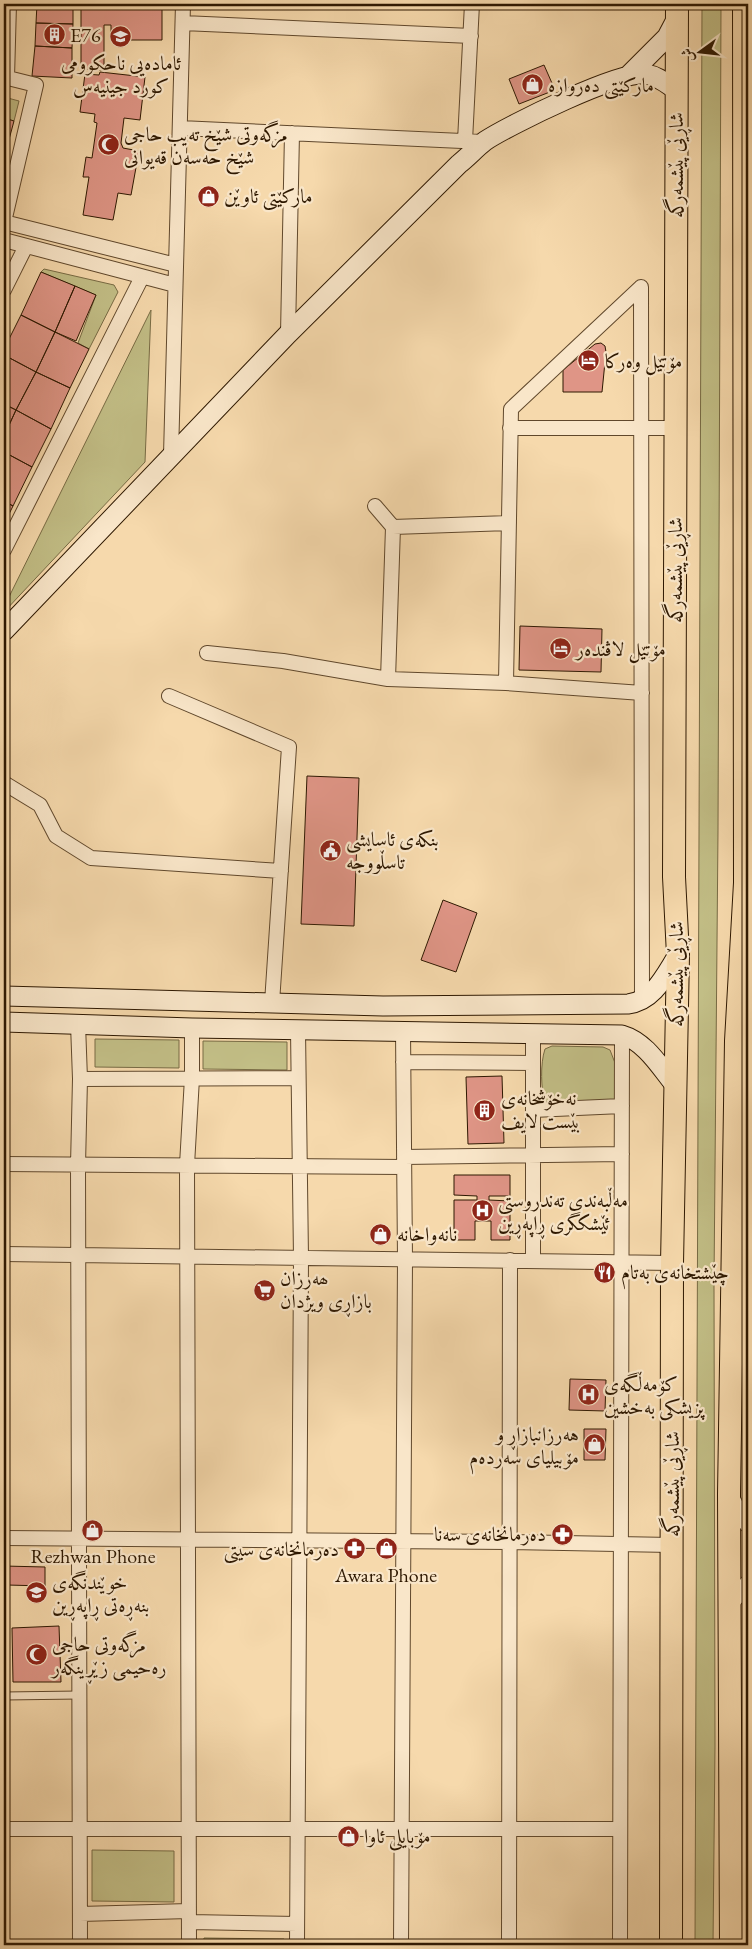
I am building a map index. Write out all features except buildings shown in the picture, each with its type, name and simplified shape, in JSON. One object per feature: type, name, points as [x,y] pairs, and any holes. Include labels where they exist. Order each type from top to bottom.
[{"type":"highway","points":[[731,1945],[730,1494],[746,892],[746,111],[744,4]]},
{"type":"highway","name":"شاڕێی پێشمەرگە","points":[[672,1945],[672,1263],[678,955],[674,877],[677,11]]},
{"type":"main road","points":[[629,75],[667,37],[677,11]]},
{"type":"main road","points":[[4,631],[288,334],[459,164],[484,142],[550,106],[629,75],[645,74],[658,78],[676,90]]},
{"type":"main road","points":[[4,996],[383,1006],[628,1004],[642,1001],[652,993],[678,955]]},
{"type":"main road","points":[[4,1022],[192,1028],[622,1035],[638,1042],[645,1048],[675,1085]]},
{"type":"street","points":[[9,4],[5,78],[36,85],[4,222],[176,266]]},
{"type":"street","points":[[171,455],[183,4]]},
{"type":"street","points":[[465,141],[472,4]]},
{"type":"street","points":[[183,23],[471,36]]},
{"type":"street","points":[[180,128],[484,142]]},
{"type":"street","points":[[288,334],[292,133]]},
{"type":"street","points":[[4,240],[175,285]]},
{"type":"street","points":[[4,290],[26,246]]},
{"type":"street","points":[[4,550],[142,277]]},
{"type":"street","points":[[506,683],[511,409],[642,287],[642,1001]]},
{"type":"street","points":[[510,428],[675,428]]},
{"type":"street","points":[[375,506],[392,527],[388,679]]},
{"type":"street","points":[[392,527],[509,523]]},
{"type":"street","points":[[207,653],[283,661],[388,679],[506,683],[642,693]]},
{"type":"street","points":[[169,696],[289,747],[272,1003]]},
{"type":"street","points":[[4,783],[40,805],[56,836],[91,858],[281,871]]},
{"type":"street","points":[[78,1024],[80,1079],[78,1164],[80,1945]]},
{"type":"street","points":[[190,1945],[187,1165],[192,1078],[192,1028]]},
{"type":"street","points":[[297,1945],[300,1258],[298,1030]]},
{"type":"street","points":[[401,1945],[405,1259],[402,1031]]},
{"type":"street","points":[[533,1033],[533,1261]]},
{"type":"street","points":[[620,1945],[622,1035]]},
{"type":"street","points":[[403,1062],[533,1063]]},
{"type":"street","points":[[80,1079],[298,1078]]},
{"type":"street","points":[[533,1110],[622,1106]]},
{"type":"street","points":[[4,1164],[299,1166],[534,1155],[622,1154]]},
{"type":"street","points":[[4,1254],[672,1263]]},
{"type":"street","points":[[509,1945],[510,1260]]},
{"type":"street","points":[[730,1494],[740,1515],[748,1525]]},
{"type":"street","points":[[4,1538],[672,1545]]},
{"type":"street","points":[[730,1604],[748,1583]]},
{"type":"street","points":[[4,1829],[620,1830]]},
{"type":"street","points":[[80,1914],[189,1916],[297,1924]]},
{"type":"lane","points":[[4,1696],[80,1695]]},
{"type":"shaded area","points":[[702,4],[721,4],[718,830],[714,1283],[715,1746],[713,1945],[695,1945]]},
{"type":"shaded area","points":[[4,97],[19,101],[14,121],[4,118]]},
{"type":"shaded area","points":[[44,269],[114,285],[118,292],[89,349],[78,343],[96,295],[41,272]]},
{"type":"shaded area","points":[[151,310],[145,462],[4,612],[4,607]]},
{"type":"shaded area","points":[[95,1039],[179,1040],[179,1068],[95,1067]]},
{"type":"shaded area","points":[[203,1041],[287,1042],[287,1070],[203,1069]]},
{"type":"shaded area","points":[[552,1046],[603,1047],[610,1050],[615,1063],[615,1101],[545,1104],[542,1084],[542,1062],[545,1049]]},
{"type":"shaded area","points":[[92,1850],[174,1851],[174,1902],[92,1901]]},
{"type":"shaded area","points":[[204,1938],[284,1939],[284,1945],[203,1945]]},
{"type":"place","name":"E76","points":[[54,35]]},
{"type":"place","name":"ئامادەیی ناحکوومی کورد جینیەس","points":[[121,37]]},
{"type":"place","name":"مارکێتی دەروازە","points":[[532,85]]},
{"type":"place","name":"مزگەوتی شێخ تەیب حاجی شێخ حەسەن قەیوانی","points":[[108,145]]},
{"type":"place","name":"مارکێتی ئاوێن","points":[[208,196]]},
{"type":"place","name":"مۆتێل وەرکا","points":[[589,361]]},
{"type":"place","name":"مۆتێل لاڤندەر","points":[[560,649]]},
{"type":"place","name":"بنکەی ئاسایشی تاسڵووجە","points":[[330,851]]},
{"type":"place","name":"نەخۆشخانەی بێست لایف","points":[[485,1110]]},
{"type":"place","name":"مەڵبەندی تەندروستی ئێشکگری ڕاپەڕین","points":[[482,1211]]},
{"type":"place","name":"نانەواخانە","points":[[381,1234]]},
{"type":"place","name":"چێشتخانەی بەتام","points":[[605,1272]]},
{"type":"place","name":"ھەرزان بازاڕی ویژدان","points":[[264,1290]]},
{"type":"place","name":"کۆمەڵگەی پزیشکی بەخشین","points":[[588,1395]]},
{"type":"place","name":"هەرزانبازاڕ و مۆبیلیای سەردەم","points":[[595,1445]]},
{"type":"place","name":"Rezhwan Phone","points":[[93,1530]]},
{"type":"place","name":"دەرمانخانەی سەنا","points":[[562,1534]]},
{"type":"place","name":"دەرمانخانەی سیتی","points":[[355,1549]]},
{"type":"place","name":"Awara Phone","points":[[386,1549]]},
{"type":"place","name":"خوێندنگەی بنەڕەتی ڕاپەڕین","points":[[36,1593]]},
{"type":"place","name":"مزگەوتی حاجی رەحیمی زێڕینگەر","points":[[36,1655]]},
{"type":"place","name":"مۆبایلی ئاوا","points":[[348,1836]]}]
